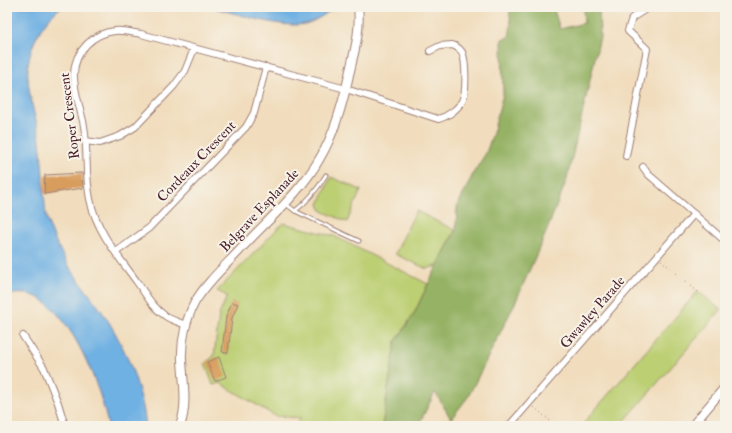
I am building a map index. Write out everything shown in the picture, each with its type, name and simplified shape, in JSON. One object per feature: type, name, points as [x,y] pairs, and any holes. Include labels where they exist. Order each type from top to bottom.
[{"type":"street","name":"Belgrave Esplanade","points":[[180,426],[185,389],[182,358],[186,325],[196,301],[203,290],[285,203],[320,159],[334,128],[346,89],[360,20],[358,7]]},
{"type":"street","points":[[626,156],[647,49],[628,31],[632,18],[649,7]]},
{"type":"street","name":"Roper Crescent","points":[[186,325],[169,318],[154,306],[104,235],[98,223],[90,199],[84,127],[74,82],[76,60],[86,44],[105,33],[115,30],[141,34],[346,89],[434,118],[442,118],[459,105],[464,96],[465,79],[463,54],[455,46],[448,44],[430,51]]},
{"type":"street","points":[[85,141],[100,143],[120,136],[135,127],[174,86],[185,71],[194,49]]},
{"type":"street","name":"Cordeaux Crescent","points":[[116,252],[149,228],[246,127],[254,113],[266,67]]},
{"type":"street","points":[[643,167],[648,174],[725,241]]},
{"type":"street","name":"Gwawley Parade","points":[[509,426],[694,214]]},
{"type":"street","points":[[23,336],[44,368],[58,403],[65,426]]},
{"type":"street","points":[[692,426],[725,387]]},
{"type":"lane","points":[[722,7],[725,12]]},
{"type":"lane","points":[[295,212],[317,190],[326,175]]},
{"type":"lane","points":[[285,203],[295,212],[359,241]]},
{"type":"path","points":[[656,256],[698,292]]},
{"type":"path","points":[[720,311],[725,315]]},
{"type":"path","points":[[529,403],[556,426]]},
{"type":"green space","points":[[509,7],[553,7],[560,29],[584,23],[583,7],[599,7],[600,37],[567,179],[547,230],[516,301],[468,397],[451,419],[435,392],[418,426],[382,426],[396,341],[414,314],[456,230],[457,207],[474,172],[486,153],[493,133],[503,94],[502,39],[509,37],[511,25]]},
{"type":"green space","points":[[331,177],[361,190],[347,222],[322,211],[319,204]]},
{"type":"green space","points":[[416,211],[455,230],[438,265],[427,269],[395,254]]},
{"type":"green space","points":[[283,223],[334,236],[428,284],[414,314],[396,341],[382,426],[295,426],[301,418],[275,416],[220,383],[213,385],[205,363],[214,356],[219,315],[227,296],[217,291]]},
{"type":"green space","points":[[698,291],[721,310],[620,426],[581,426]]},
{"type":"water","points":[[7,7],[62,7],[49,18],[39,33],[29,58],[28,66],[28,84],[40,140],[46,215],[62,254],[74,274],[107,319],[121,344],[137,384],[146,426],[108,426],[105,411],[92,374],[83,354],[62,319],[50,306],[37,297],[22,294],[7,295]]},
{"type":"water","points":[[210,7],[339,7],[310,23],[295,25],[271,22]]},
{"type":"building","points":[[82,173],[83,188],[44,194],[45,175]]},
{"type":"building","points":[[232,302],[238,304],[232,318],[228,353],[222,352],[226,317]]},
{"type":"building","points":[[219,357],[226,377],[215,381],[207,362]]}]
